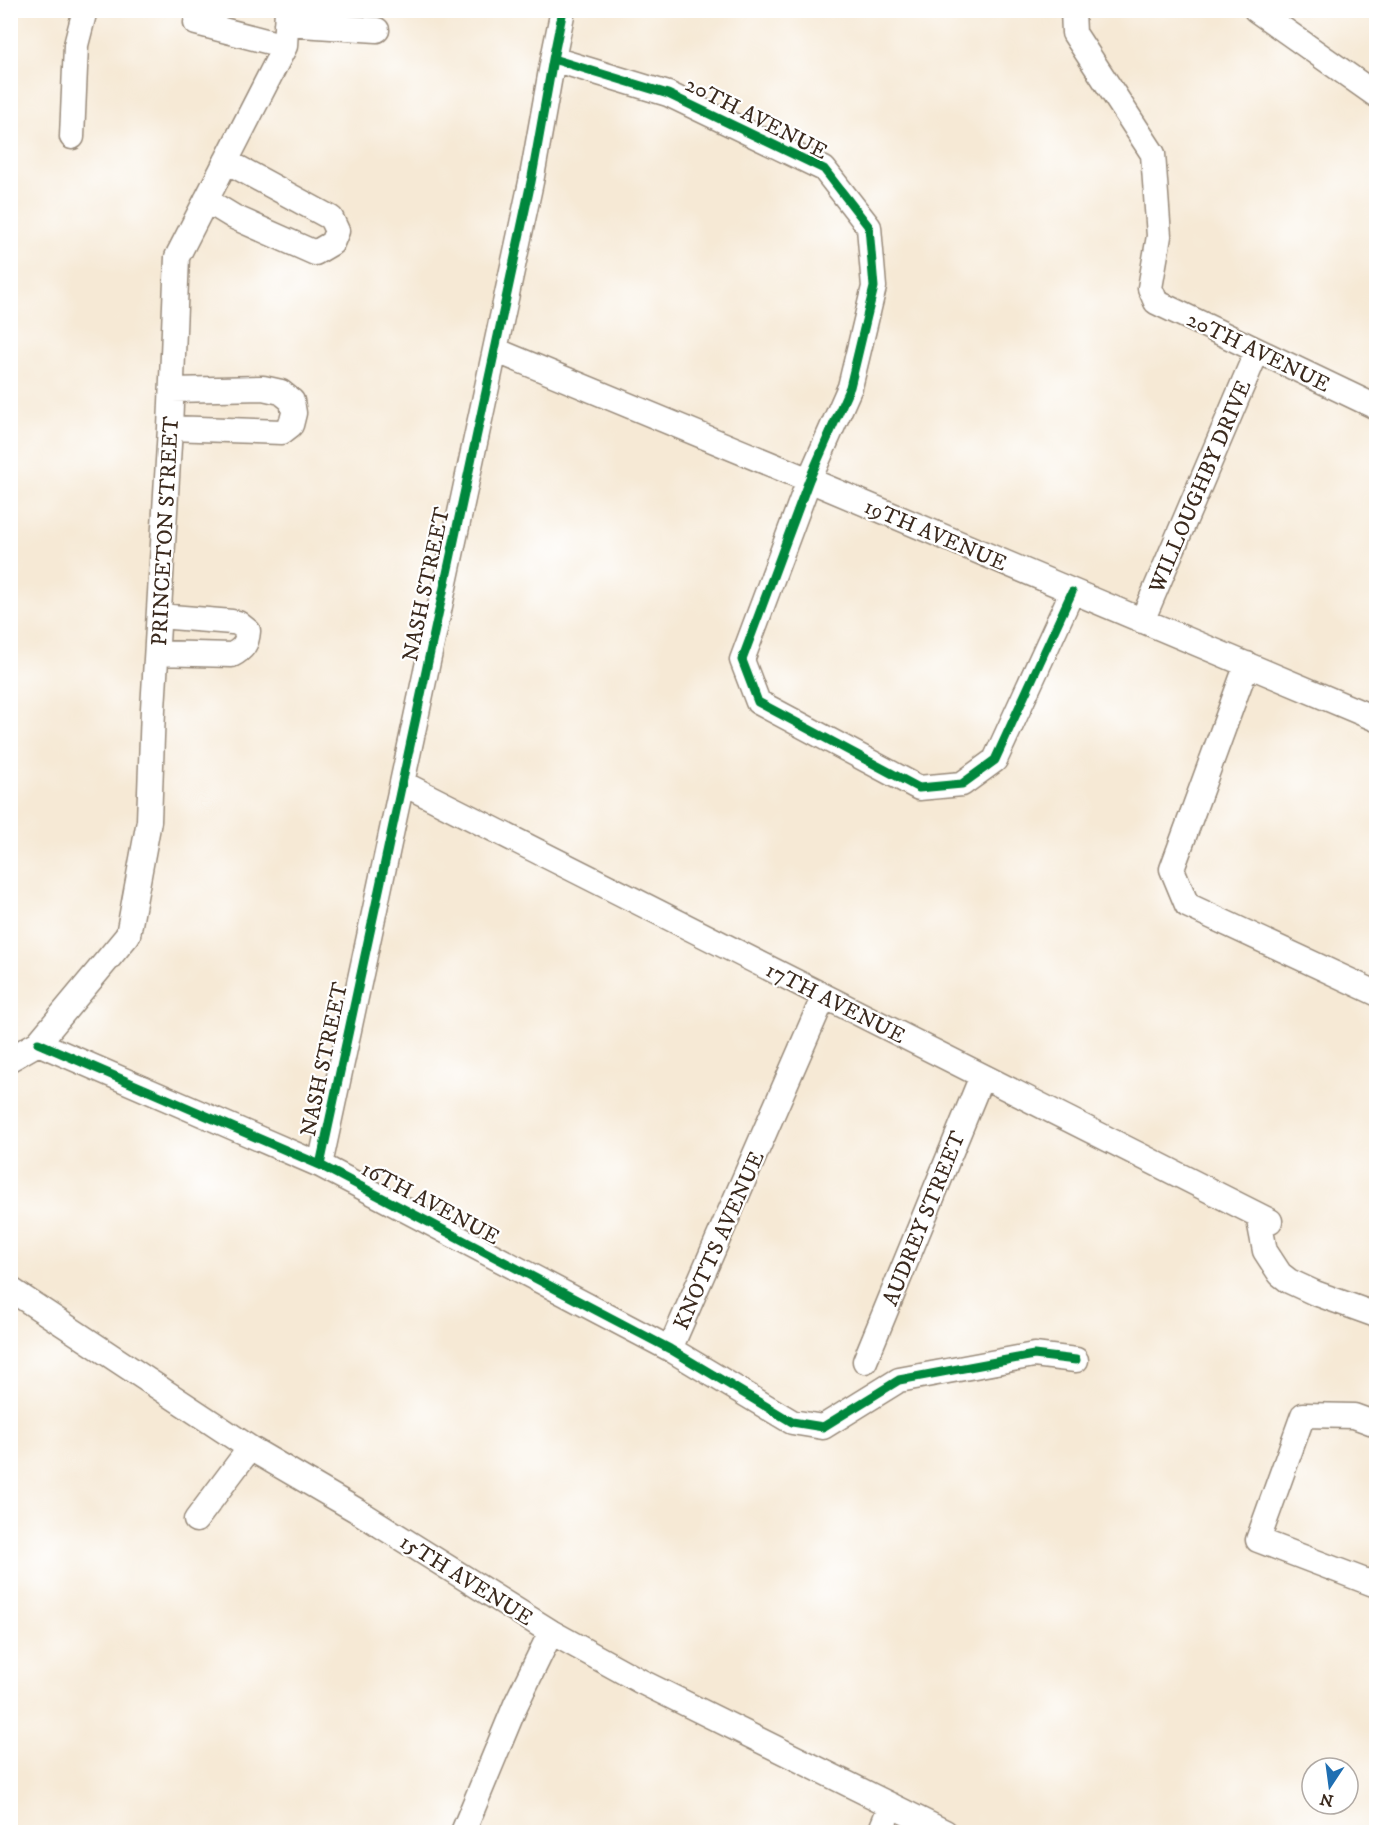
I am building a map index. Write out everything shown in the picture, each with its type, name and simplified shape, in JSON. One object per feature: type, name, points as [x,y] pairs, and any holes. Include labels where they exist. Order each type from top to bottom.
[{"type":"street","points":[[72,137],[76,45],[85,10]]},
{"type":"street","name":"NASH STREET","points":[[320,1165],[531,182],[563,10]]},
{"type":"street","name":"20TH AVENUE","points":[[1073,10],[1074,33],[1153,154],[1159,236],[1150,288],[1156,302],[1377,407]]},
{"type":"street","points":[[1256,10],[1377,95]]},
{"type":"street","points":[[196,23],[377,30]]},
{"type":"street","name":"PRINCETON STREET","points":[[38,1043],[128,935],[149,821],[177,257],[226,161],[286,27]]},
{"type":"street","name":"20TH AVENUE","points":[[553,59],[668,94],[824,169],[869,226],[874,288],[850,387],[809,480],[742,660],[758,702],[919,788],[962,784],[995,760],[1072,592]]},
{"type":"street","points":[[206,200],[234,217],[315,253],[332,243],[337,231],[331,218],[226,161]]},
{"type":"street","name":"19TH AVENUE","points":[[495,350],[1377,719]]},
{"type":"street","name":"WILLOUGHBY DRIVE","points":[[1142,621],[1257,351]]},
{"type":"street","points":[[170,428],[282,432],[291,425],[294,413],[292,401],[286,396],[281,392],[263,388],[172,390]]},
{"type":"street","points":[[157,653],[232,655],[242,649],[247,641],[248,631],[238,623],[159,616]]},
{"type":"street","points":[[1247,664],[1172,869],[1179,887],[1187,906],[1377,993]]},
{"type":"street","name":"17TH AVENUE","points":[[402,783],[1264,1218],[1265,1251],[1280,1274],[1289,1281],[1315,1293],[1377,1315]]},
{"type":"street","name":"KNOTTS AVENUE","points":[[670,1349],[824,996]]},
{"type":"street","points":[[10,1059],[38,1043]]},
{"type":"street","name":"16TH AVENUE","points":[[38,1043],[320,1165],[670,1349],[792,1422],[823,1426],[899,1380],[1034,1355],[1076,1360]]},
{"type":"street","name":"AUDREY STREET","points":[[865,1361],[982,1076]]},
{"type":"street","name":"15TH AVENUE","points":[[10,1289],[250,1448],[356,1510],[551,1632],[640,1681],[945,1833]]},
{"type":"street","points":[[1377,1424],[1354,1416],[1303,1415],[1258,1540],[1377,1585]]},
{"type":"street","points":[[196,1520],[250,1448]]},
{"type":"street","points":[[463,1833],[516,1704],[551,1632]]},
{"type":"street","points":[[880,1833],[891,1806]]},
{"type":"cycle path","points":[[320,1165],[531,182],[563,10]]},
{"type":"cycle path","points":[[553,59],[668,94],[824,169],[869,227],[874,287],[850,387],[809,480],[742,660],[758,702],[919,788],[962,784],[995,760],[1072,592]]},
{"type":"cycle path","points":[[38,1043],[320,1165],[670,1349],[792,1422],[823,1427],[899,1380],[1034,1355],[1076,1360]]}]
